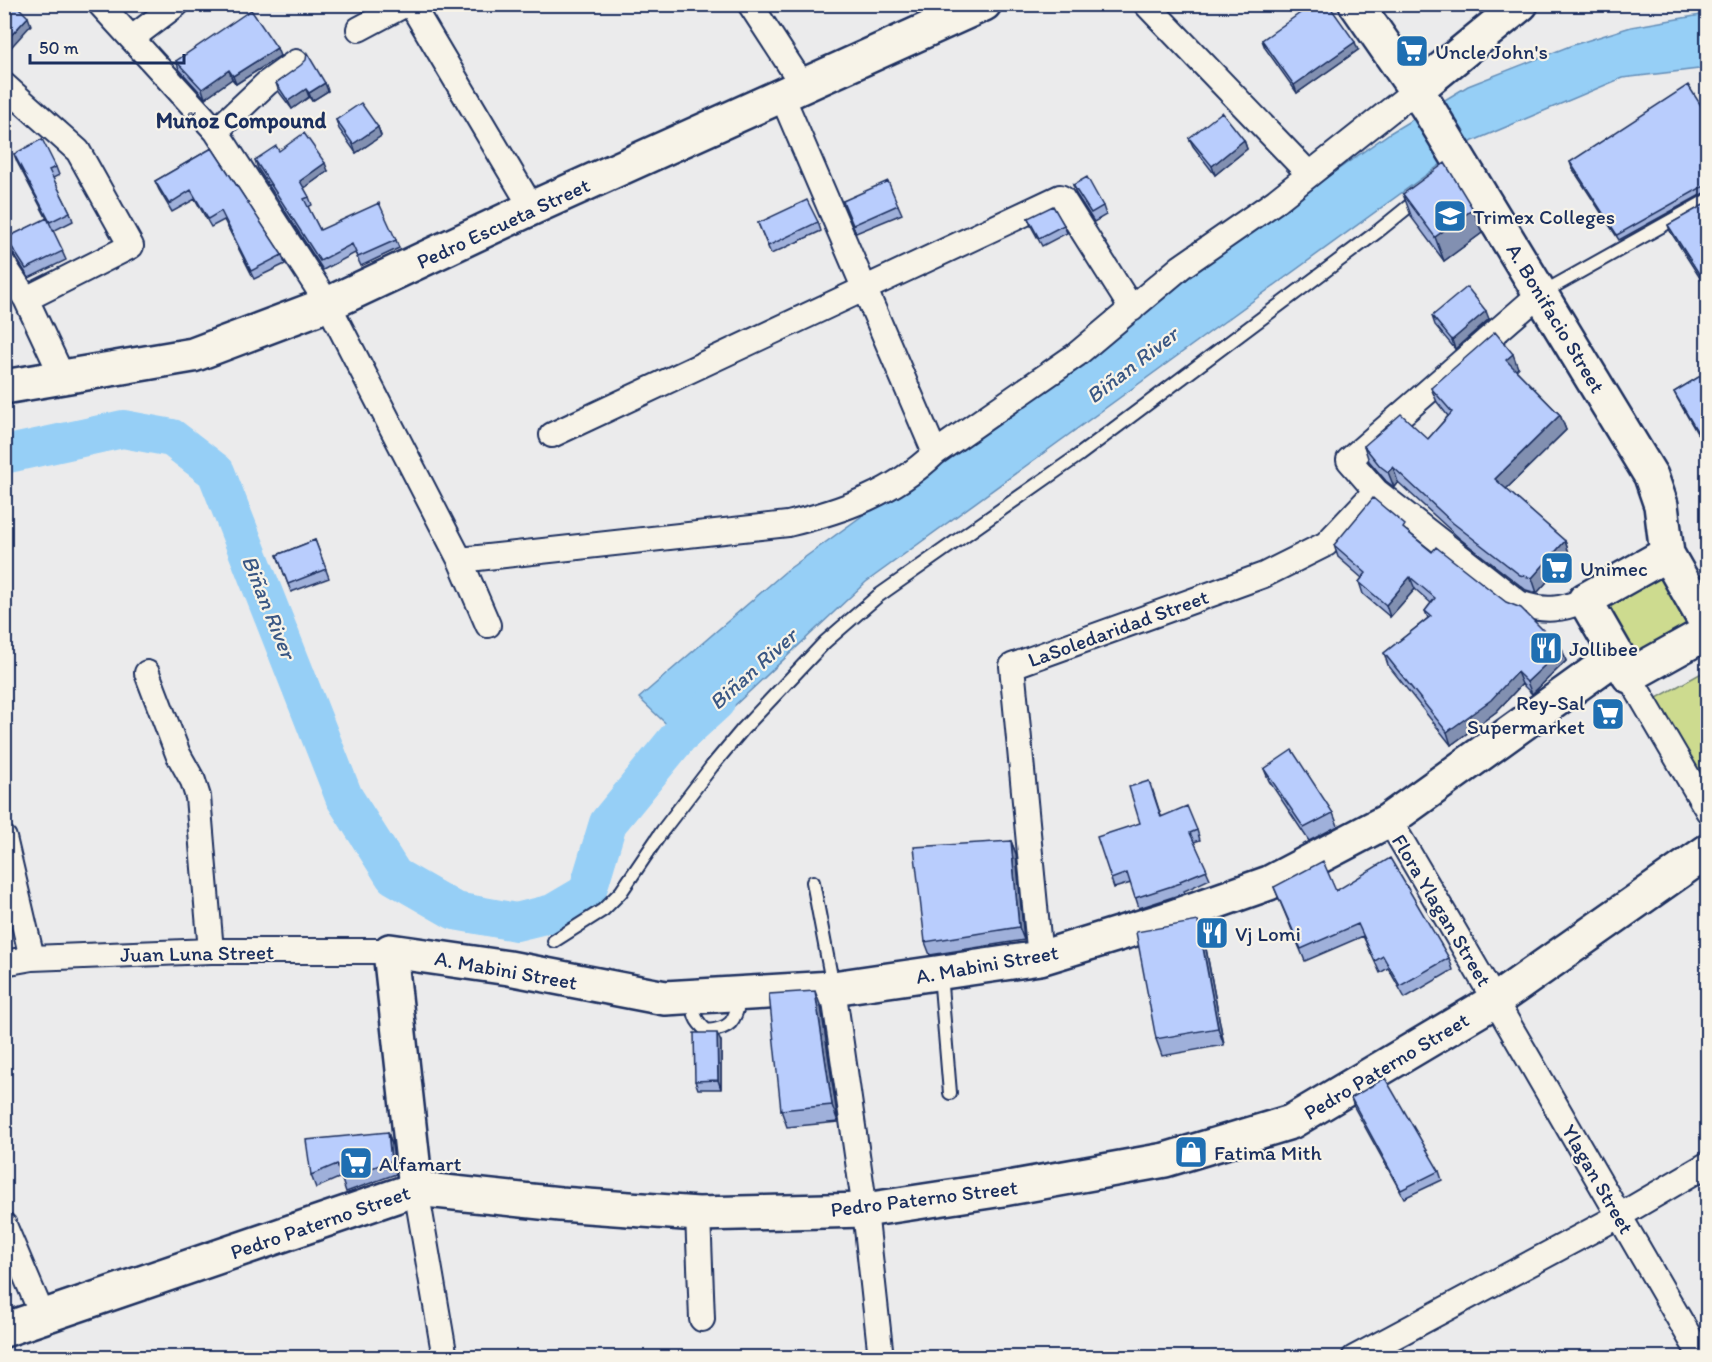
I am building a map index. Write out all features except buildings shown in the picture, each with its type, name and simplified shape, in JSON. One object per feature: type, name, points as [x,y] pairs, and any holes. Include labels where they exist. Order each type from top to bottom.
[{"type":"street","points":[[100,4],[216,131],[328,304],[460,560],[488,625]]},
{"type":"street","points":[[132,38],[177,4]]},
{"type":"street","points":[[359,28],[408,4],[532,208]]},
{"type":"street","points":[[750,4],[793,91],[864,290],[935,453]]},
{"type":"street","points":[[1146,4],[1309,174]]},
{"type":"street","name":"A. Bonifacio Street","points":[[1356,4],[1421,98],[1651,476],[1661,505],[1666,554]]},
{"type":"street","points":[[460,560],[788,524],[829,514],[864,501],[918,470],[935,453],[1076,355],[1181,267],[1276,201],[1309,174],[1421,98],[1521,4]]},
{"type":"street","name":"Pedro Escueta Street","points":[[4,387],[193,355],[328,304],[532,208],[981,5]]},
{"type":"street","points":[[216,131],[267,83],[296,62]]},
{"type":"street","points":[[4,85],[78,151],[131,246],[26,299]]},
{"type":"street","points":[[552,435],[1060,197],[1132,309]]},
{"type":"street","points":[[4,265],[26,299],[63,378]]},
{"type":"street","points":[[1541,293],[1349,460],[1376,491],[1520,603],[1552,610],[1568,607],[1586,600],[1666,554],[1707,626]]},
{"type":"street","name":"LaSoledaridad Street","points":[[1040,958],[1012,666],[1264,575],[1326,544],[1376,491]]},
{"type":"street","points":[[1586,600],[1707,811]]},
{"type":"street","name":"A. Mabini Street","points":[[390,951],[509,968],[665,998],[833,988],[1040,958],[1164,920],[1269,883],[1389,820],[1623,666],[1707,632]]},
{"type":"street","points":[[147,674],[178,754],[193,781],[198,797],[211,951]]},
{"type":"street","name":"Flora Ylagan Street","points":[[1389,820],[1496,1000]]},
{"type":"street","points":[[4,838],[32,958]]},
{"type":"street","name":"Pedro Paterno Street","points":[[4,1330],[416,1189],[560,1204],[698,1214],[865,1210],[1003,1189],[1165,1160],[1291,1122],[1496,1000],[1707,851]]},
{"type":"street","name":"Juan Luna Street","points":[[4,963],[32,958],[211,951],[390,951]]},
{"type":"street","points":[[390,951],[416,1189],[445,1358]]},
{"type":"street","points":[[833,988],[865,1210],[881,1358]]},
{"type":"street","name":"Ylagan Street","points":[[1496,1000],[1618,1216],[1702,1358]]},
{"type":"street","points":[[1354,1358],[1618,1216],[1707,1164]]},
{"type":"street","points":[[698,1214],[702,1319]]},
{"type":"street","points":[[4,1225],[43,1317]]},
{"type":"lane","points":[[554,940],[603,910],[621,892],[663,830],[743,729],[825,642],[878,596],[1187,376],[1377,232],[1431,188]]},
{"type":"lane","points":[[1541,293],[1707,200]]},
{"type":"lane","points":[[813,882],[833,988]]},
{"type":"lane","points":[[940,973],[950,1093]]},
{"type":"green space","points":[[1659,574],[1688,624],[1636,654],[1608,603]]},
{"type":"green space","points":[[1708,671],[1707,794],[1655,699]]},
{"type":"water","points":[[1707,14],[1707,68],[1622,78],[1473,141],[866,582],[682,755],[679,736],[639,698],[786,571],[946,455],[1156,297],[1390,133],[1468,86],[1570,46],[1631,27]]},
{"type":"waterway","name":"Biñan River","points":[[4,455],[123,429],[172,438],[216,472],[344,797],[394,876],[455,911],[516,922],[553,913],[587,893],[608,823],[679,736],[716,702]]},
{"type":"place","name":"Uncle John's","points":[[1412,51]]},
{"type":"place","name":"Trimex Colleges","points":[[1450,216]]},
{"type":"place","name":"Unimec","points":[[1557,568]]},
{"type":"place","name":"Jollibee","points":[[1546,648]]},
{"type":"place","name":"Rey-Sal Supermarket","points":[[1608,714]]},
{"type":"place","name":"Vj Lomi","points":[[1212,933]]},
{"type":"place","name":"Fatima Mith","points":[[1191,1152]]},
{"type":"place","name":"Alfamart","points":[[356,1163]]},
{"type":"district","name":"Muñoz Compound","points":[[241,120]]}]
